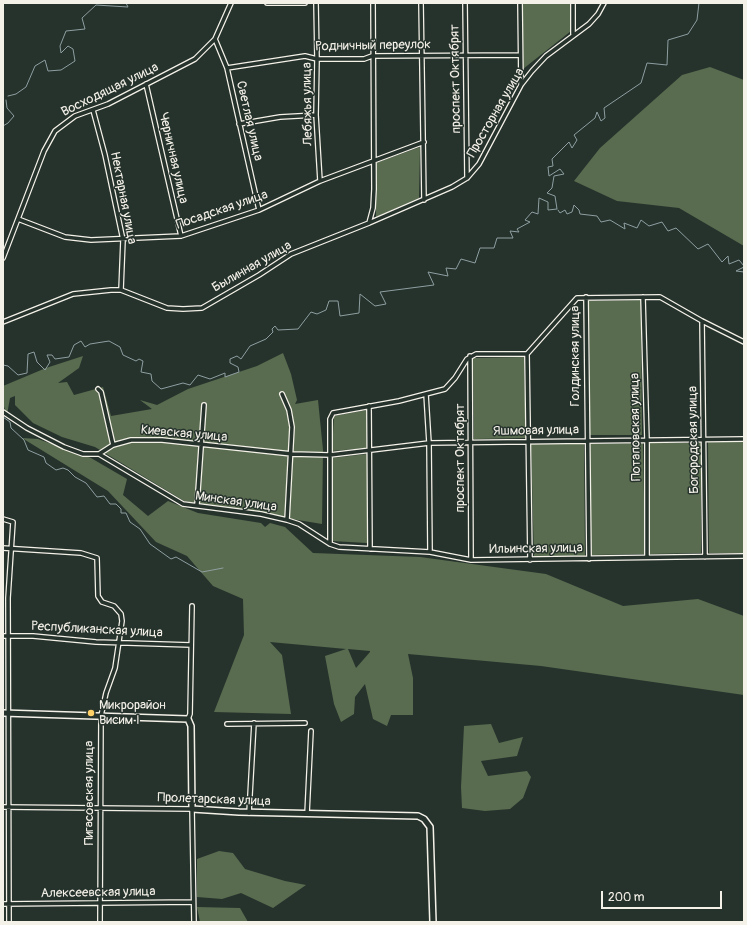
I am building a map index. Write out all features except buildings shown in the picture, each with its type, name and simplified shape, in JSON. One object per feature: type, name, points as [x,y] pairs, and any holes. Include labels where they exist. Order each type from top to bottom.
[{"type":"street","name":"Восходящая улица","points":[[3,258],[44,151],[55,131],[75,116],[93,110],[195,59],[215,39],[231,3]]},
{"type":"street","points":[[267,3],[305,3]]},
{"type":"street","name":"Лебяжья улица","points":[[316,3],[316,115],[320,181]]},
{"type":"street","points":[[369,223],[373,208],[373,3]]},
{"type":"street","points":[[421,3],[424,200]]},
{"type":"street","name":"проспект Октябрят","points":[[465,3],[467,178]]},
{"type":"street","points":[[520,3],[521,85]]},
{"type":"street","points":[[573,3],[573,34]]},
{"type":"street","name":"Просторная улица","points":[[369,223],[424,200],[467,178],[479,164],[521,85],[546,56],[573,34],[589,24],[598,14],[604,3]]},
{"type":"street","name":"Светлая улица","points":[[215,39],[227,68],[259,210]]},
{"type":"street","name":"Родничный переулок","points":[[227,68],[305,56],[317,59],[364,59],[372,56],[520,56]]},
{"type":"street","name":"Черничная улица","points":[[146,84],[181,236]]},
{"type":"street","name":"Нектарная улица","points":[[93,110],[105,155],[124,240],[121,290]]},
{"type":"street","points":[[239,124],[280,117],[316,115]]},
{"type":"street","name":"Посадская улица","points":[[18,219],[65,238],[124,240],[181,236],[259,210],[320,181],[424,142]]},
{"type":"street","name":"Былинная улица","points":[[3,322],[73,294],[121,290],[167,308],[202,308],[291,254],[369,223]]},
{"type":"street","points":[[530,560],[527,354],[572,301],[576,298],[586,297],[660,297],[702,321],[744,342]]},
{"type":"street","name":"Голдинская улица","points":[[586,297],[588,558]]},
{"type":"street","name":"Потаповская улица","points":[[643,297],[647,441],[647,557]]},
{"type":"street","name":"Богородская улица","points":[[702,321],[706,558]]},
{"type":"street","points":[[330,544],[330,418],[333,413],[445,389],[452,383],[470,356],[476,354],[527,354]]},
{"type":"street","name":"проспект Октябрят","points":[[470,356],[471,560]]},
{"type":"street","points":[[98,389],[101,392],[113,445]]},
{"type":"street","points":[[282,394],[289,410],[292,427],[292,454],[287,520]]},
{"type":"street","points":[[426,394],[429,443],[430,552]]},
{"type":"street","points":[[197,505],[204,405]]},
{"type":"street","points":[[369,406],[370,549]]},
{"type":"street","points":[[3,412],[27,428],[64,447],[83,454],[99,454]]},
{"type":"street","name":"Яшмовая улица","points":[[330,455],[429,443],[744,439]]},
{"type":"street","name":"Киевская улица","points":[[99,454],[113,445],[131,440],[162,440],[292,454],[330,455]]},
{"type":"street","name":"Минская улица","points":[[99,454],[183,504],[261,514],[287,520],[299,524],[330,544]]},
{"type":"street","points":[[3,518],[13,522],[8,598],[9,922]]},
{"type":"street","name":"Ильинская улица","points":[[330,544],[339,547],[430,552],[471,560],[647,557],[706,558],[744,556]]},
{"type":"street","points":[[3,548],[11,548]]},
{"type":"street","name":"Пигасовская улица","points":[[11,548],[81,553],[97,558],[98,596],[102,602],[114,606],[120,614],[122,621],[115,668],[106,693],[101,716],[99,808],[100,922]]},
{"type":"street","points":[[192,606],[190,714],[188,719],[191,726],[194,922]]},
{"type":"street","name":"Республиканская улица","points":[[3,636],[33,636],[96,642],[191,645]]},
{"type":"street","points":[[3,714],[188,719]]},
{"type":"street","points":[[250,813],[254,723]]},
{"type":"street","points":[[227,724],[305,723]]},
{"type":"street","points":[[307,814],[311,731]]},
{"type":"street","name":"Пролетарская улица","points":[[3,807],[192,809],[250,813],[418,816],[424,819],[430,827],[433,922]]},
{"type":"street","name":"Алексеевская улица","points":[[3,904],[193,902]]},
{"type":"green space","points":[[523,3],[571,3],[571,31],[523,69]]},
{"type":"green space","points":[[710,67],[744,80],[744,246],[679,208],[617,201],[574,181],[600,148],[682,75]]},
{"type":"green space","points":[[420,147],[419,198],[376,217],[376,163]]},
{"type":"green space","points":[[641,300],[642,435],[590,435],[589,301]]},
{"type":"green space","points":[[283,353],[291,374],[297,400],[295,404],[318,400],[323,450],[322,524],[184,501],[95,447],[62,437],[33,423],[15,405],[15,396],[10,398],[7,415],[3,404],[3,386],[46,368],[83,356],[79,368],[58,383],[67,382],[74,395],[103,387],[111,416],[152,409],[140,400],[157,405],[188,389],[257,366]]},
{"type":"green space","points":[[524,357],[526,438],[474,439],[473,358]]},
{"type":"green space","points":[[367,410],[367,448],[332,451],[334,416]]},
{"type":"green space","points":[[22,438],[38,439],[91,458],[127,479],[123,495],[148,516],[168,501],[198,513],[261,523],[265,527],[270,523],[285,527],[313,553],[420,557],[546,574],[623,606],[698,599],[744,616],[744,695],[541,666],[408,654],[413,678],[413,715],[391,715],[387,726],[373,719],[365,684],[355,697],[354,714],[341,722],[334,704],[325,656],[346,649],[270,642],[282,655],[291,714],[214,712],[244,635],[243,599],[213,586],[187,556],[156,542],[108,491]],"holes":[[[348,649],[370,651],[356,668]]]},
{"type":"green space","points":[[708,442],[744,442],[744,553],[709,553]]},
{"type":"green space","points":[[643,443],[645,554],[591,555],[589,444]]},
{"type":"green space","points":[[650,443],[701,443],[701,553],[650,554]]},
{"type":"green space","points":[[531,444],[584,444],[585,556],[534,557]]},
{"type":"green space","points":[[367,454],[367,543],[332,541],[332,458]]},
{"type":"green space","points":[[491,724],[499,743],[523,737],[517,756],[481,761],[488,776],[527,771],[531,777],[523,798],[510,809],[485,811],[462,808],[461,787],[464,726]]},
{"type":"green space","points":[[219,851],[233,853],[245,869],[285,881],[306,885],[273,908],[241,893],[222,899],[197,897],[197,859]]},
{"type":"green space","points":[[197,907],[240,908],[248,922],[200,922]]},
{"type":"waterway","points":[[8,96],[16,94],[26,87],[35,66],[45,60],[48,71],[61,70],[75,61],[73,49],[68,46],[61,53],[60,46],[66,31],[85,29],[82,18],[96,5],[128,7],[126,3]]},
{"type":"waterway","points":[[3,365],[8,366],[18,375],[27,373],[28,354],[34,352],[37,362],[45,370],[50,362],[47,355],[52,355],[55,359],[69,357],[74,345],[81,341],[85,347],[90,344],[109,341],[120,347],[123,355],[136,361],[139,359],[143,361],[141,372],[151,374],[152,381],[161,389],[183,383],[190,385],[198,375],[210,379],[225,373],[225,377],[239,372],[238,367],[230,363],[230,359],[237,356],[241,359],[250,346],[266,339],[273,332],[272,329],[275,326],[278,330],[298,329],[311,312],[317,314],[326,310],[329,301],[338,301],[340,316],[359,313],[360,294],[375,306],[386,304],[380,292],[434,285],[428,272],[448,276],[446,268],[456,269],[461,259],[475,263],[480,248],[494,248],[497,238],[513,238],[510,231],[519,232],[517,229],[530,222],[525,220],[532,212],[538,214],[539,198],[548,202],[548,210],[557,209],[555,196],[547,193],[552,188],[554,176],[564,174],[560,169],[549,176],[548,167],[553,166],[552,159],[569,142],[572,148],[577,140],[574,135],[595,118],[597,112],[601,121],[605,118],[604,108],[641,83],[647,63],[667,65],[668,40],[688,34],[697,20],[699,3]]},
{"type":"waterway","points":[[3,126],[14,116],[7,108],[6,100]]},
{"type":"waterway","points":[[558,210],[560,213],[565,210],[567,214],[572,212],[574,205],[579,210],[580,214],[597,216],[601,222],[610,220],[625,229],[624,223],[637,228],[641,220],[649,226],[662,222],[668,231],[676,228],[698,249],[708,244],[722,262],[728,256],[729,264],[739,260],[744,266]]},
{"type":"waterway","points":[[744,267],[736,271],[744,272]]},
{"type":"waterway","points":[[3,417],[10,422],[11,428],[24,440],[28,450],[44,457],[46,463],[56,470],[63,468],[68,470],[75,477],[86,483],[97,497],[104,496],[110,504],[116,504],[121,509],[121,513],[126,513],[130,522],[140,529],[150,544],[171,559],[176,557],[202,572],[223,568]]},
{"type":"place","name":"Микрорайон Висим I","points":[[91,713]]}]
